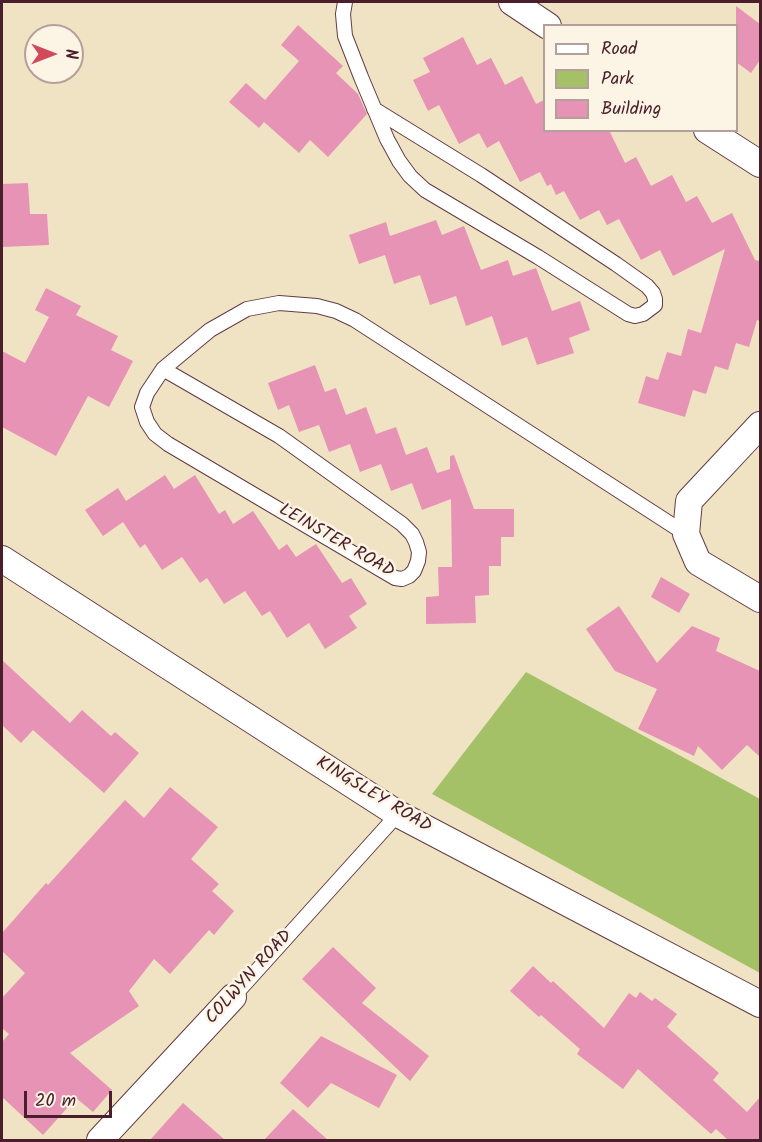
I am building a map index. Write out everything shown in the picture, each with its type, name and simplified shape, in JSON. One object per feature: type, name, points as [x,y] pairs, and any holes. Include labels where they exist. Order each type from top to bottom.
[{"type":"street","points":[[512,2],[545,24]]},
{"type":"street","points":[[710,132],[760,164]]},
{"type":"street","points":[[760,425],[689,501],[687,534],[698,562],[760,599]]},
{"type":"street","name":"KINGSLEY ROAD","points":[[2,559],[398,814],[760,1004]]},
{"type":"street","name":"COLWYN ROAD","points":[[100,1140],[232,997]]},
{"type":"lane","points":[[345,2],[343,14],[345,36],[374,109],[387,139],[410,176],[425,190],[628,314],[635,316],[643,314],[655,305],[655,299],[647,286],[616,264],[481,175],[374,109]]},
{"type":"lane","name":"LEINSTER ROAD","points":[[163,369],[279,436],[402,524],[412,534],[419,552],[418,561],[409,576],[402,579],[395,578],[168,444],[155,434],[147,422],[142,407],[147,393],[163,369],[210,330],[247,309],[279,303],[317,306],[336,311],[355,320],[687,534]]},
{"type":"lane","name":"COLWYN ROAD","points":[[232,997],[398,814]]},
{"type":"green space","points":[[526,672],[760,799],[760,973],[432,794]]},
{"type":"building","points":[[736,6],[760,24],[760,60],[751,73],[738,63],[738,24],[736,24]]},
{"type":"building","points":[[298,25],[343,66],[336,73],[358,94],[367,114],[328,157],[310,140],[299,153],[264,122],[259,128],[229,102],[246,83],[265,100],[299,61],[281,45]]},
{"type":"building","points":[[463,37],[477,65],[491,58],[505,85],[522,76],[536,104],[543,100],[543,132],[610,132],[625,163],[636,157],[651,186],[672,175],[686,202],[697,196],[712,223],[732,213],[755,260],[760,261],[760,321],[757,320],[749,347],[736,343],[728,370],[715,366],[706,394],[693,390],[685,417],[638,403],[646,376],[658,380],[667,352],[681,356],[688,329],[701,333],[725,249],[673,276],[660,250],[641,260],[619,219],[607,225],[599,210],[580,220],[564,191],[556,195],[551,184],[547,186],[540,172],[520,182],[499,141],[487,148],[479,133],[459,144],[439,105],[428,111],[413,80],[430,72],[423,58]]},
{"type":"building","points":[[28,183],[30,214],[47,214],[49,245],[2,247],[2,184]]},
{"type":"building","points":[[436,220],[442,235],[464,226],[481,270],[508,260],[513,276],[536,268],[552,311],[580,301],[590,330],[569,338],[574,353],[537,365],[527,337],[502,346],[492,316],[466,326],[456,296],[430,305],[420,275],[394,284],[385,255],[359,264],[349,235],[386,222],[390,236]]},
{"type":"building","points":[[46,288],[81,306],[76,315],[118,336],[111,350],[133,361],[109,407],[88,396],[56,456],[2,427],[2,351],[25,363],[49,317],[35,310]]},
{"type":"building","points":[[315,365],[325,392],[336,388],[346,415],[366,407],[376,434],[396,427],[406,455],[427,447],[437,473],[450,469],[450,456],[454,455],[474,509],[514,509],[514,537],[501,537],[501,566],[489,566],[489,595],[475,596],[476,623],[426,624],[426,597],[439,596],[438,567],[452,567],[451,499],[422,510],[412,483],[391,491],[381,464],[360,472],[350,444],[329,452],[319,425],[299,432],[289,405],[278,410],[268,383]]},
{"type":"building","points":[[165,475],[174,489],[195,475],[219,514],[225,510],[233,524],[253,511],[279,550],[287,544],[296,557],[316,544],[342,583],[351,578],[367,604],[349,616],[357,628],[325,649],[309,623],[287,638],[270,611],[262,616],[245,591],[224,604],[207,578],[200,583],[182,557],[162,570],[145,544],[140,548],[123,522],[103,536],[85,510],[118,488],[126,501]]},
{"type":"building","points":[[661,577],[690,594],[679,613],[651,597]]},
{"type":"building","points":[[619,606],[657,663],[692,626],[720,638],[716,651],[760,671],[760,757],[747,745],[722,770],[698,746],[694,756],[638,729],[657,689],[615,671],[586,629]]},
{"type":"building","points":[[2,660],[70,723],[82,710],[111,736],[115,732],[139,753],[104,793],[33,730],[21,743],[2,725]]},
{"type":"building","points":[[170,787],[218,827],[191,859],[219,884],[212,891],[234,911],[214,935],[209,930],[170,974],[154,959],[129,991],[139,1006],[70,1053],[112,1090],[93,1112],[76,1098],[43,1135],[2,1097],[2,1042],[9,1034],[2,1028],[2,998],[25,973],[2,951],[2,933],[125,800],[144,818]]},
{"type":"building","points":[[333,947],[376,988],[362,1003],[429,1056],[410,1081],[302,979]]},
{"type":"building","points":[[533,966],[551,983],[553,981],[604,1028],[629,993],[636,998],[640,992],[652,1001],[655,998],[677,1014],[667,1027],[719,1073],[713,1080],[747,1112],[760,1097],[760,1140],[728,1140],[716,1129],[711,1134],[638,1069],[623,1089],[577,1054],[580,1049],[510,991]]},
{"type":"building","points":[[321,1036],[397,1075],[379,1108],[331,1083],[308,1108],[280,1083]]},
{"type":"building","points":[[183,1103],[225,1140],[150,1140]]},
{"type":"building","points":[[293,1109],[328,1140],[264,1140]]}]
